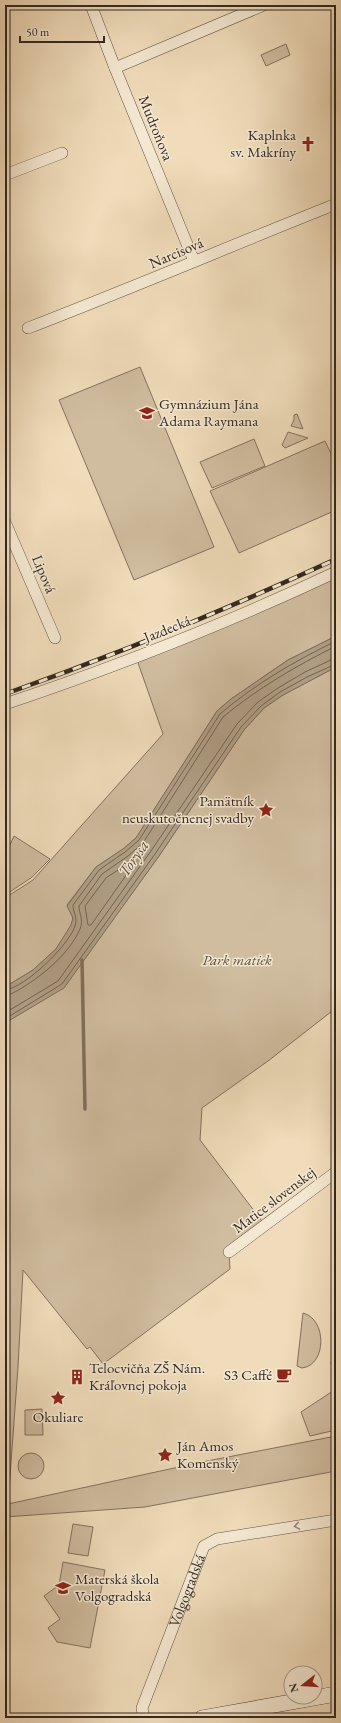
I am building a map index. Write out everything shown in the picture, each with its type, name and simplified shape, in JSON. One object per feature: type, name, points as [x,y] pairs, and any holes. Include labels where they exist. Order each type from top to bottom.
[{"type":"street","name":"Mudroňova","points":[[91,5],[115,68],[194,261]]},
{"type":"street","points":[[115,68],[264,5]]},
{"type":"street","points":[[5,175],[62,152]]},
{"type":"street","name":"Narcisová","points":[[28,328],[130,289],[194,261],[336,204]]},
{"type":"street","name":"Lipová","points":[[5,522],[55,638]]},
{"type":"street","name":"Jazdecká","points":[[5,704],[85,677],[231,620],[336,572]]},
{"type":"street","name":"Matice slovenskej","points":[[229,1252],[336,1172]]},
{"type":"street","name":"Volgogradská","points":[[144,1718],[142,1708],[202,1548],[213,1540],[336,1520]]},
{"type":"street","points":[[202,1718],[336,1694]]},
{"type":"green space","points":[[286,44],[290,55],[266,66],[261,55]]},
{"type":"green space","points":[[140,367],[214,547],[134,580],[59,400]]},
{"type":"green space","points":[[297,414],[303,429],[291,426],[294,420],[294,415]]},
{"type":"green space","points":[[288,432],[308,438],[285,448],[282,445]]},
{"type":"green space","points":[[254,439],[265,466],[212,488],[200,462]]},
{"type":"green space","points":[[325,441],[336,464],[336,510],[239,553],[210,491]]},
{"type":"green space","points":[[336,575],[336,636],[288,660],[231,699],[217,711],[136,838],[123,849],[96,867],[67,905],[73,918],[71,926],[56,949],[33,970],[5,987],[5,898],[33,880],[163,734],[137,660]]},
{"type":"green space","name":"Park matiek","points":[[336,667],[336,1008],[268,1061],[202,1108],[200,1140],[265,1225],[229,1252],[230,1269],[103,1364],[90,1347],[87,1349],[23,1270],[18,1367],[8,1504],[202,1462],[336,1436],[336,1471],[145,1507],[5,1517],[5,1023],[64,987],[159,856],[244,730],[264,708],[283,695]]},
{"type":"green space","points":[[14,836],[50,859],[31,878],[5,895],[5,856]]},
{"type":"green space","points":[[303,1313],[311,1317],[316,1324],[320,1332],[321,1342],[320,1351],[316,1359],[310,1365],[302,1368],[297,1366]]},
{"type":"green space","points":[[336,1357],[336,1382],[333,1376],[331,1362]]},
{"type":"green space","points":[[336,1389],[336,1430],[310,1436],[301,1412]]},
{"type":"green space","points":[[42,1409],[43,1435],[25,1435],[25,1410]]},
{"type":"green space","points":[[31,1453],[40,1457],[44,1466],[40,1475],[31,1479],[22,1475],[18,1466],[22,1457]]},
{"type":"green space","points":[[73,1524],[93,1527],[88,1556],[68,1553]]},
{"type":"green space","points":[[63,1562],[105,1570],[90,1648],[57,1642],[48,1628],[60,1619],[44,1596],[59,1585]]},
{"type":"water","name":"Torysa","points":[[336,636],[336,667],[283,695],[264,708],[244,730],[159,856],[64,988],[5,1023],[5,987],[33,970],[56,949],[71,925],[73,918],[67,906],[96,867],[123,849],[136,838],[217,711],[231,699],[288,660]]},
{"type":"waterway","points":[[82,960],[85,1109]]},
{"type":"railway","points":[[5,694],[172,630],[255,596],[336,559]]},
{"type":"place","name":"Kaplnka sv. Makríny","points":[[308,144]]},
{"type":"place","name":"Gymnázium Jána Adama Raymana","points":[[147,413]]},
{"type":"place","name":"Pamätník neuskutočnenej svadby","points":[[266,810]]},
{"type":"place","name":"S3 Caffé","points":[[284,1375]]},
{"type":"place","name":"Telocvičňa ZŠ Nám. Kráľovnej pokoja","points":[[77,1377]]},
{"type":"place","name":"Okuliare","points":[[58,1398]]},
{"type":"place","name":"Ján Amos Komenský","points":[[165,1455]]},
{"type":"place","name":"Materská škola Volgogradská","points":[[63,1588]]}]
